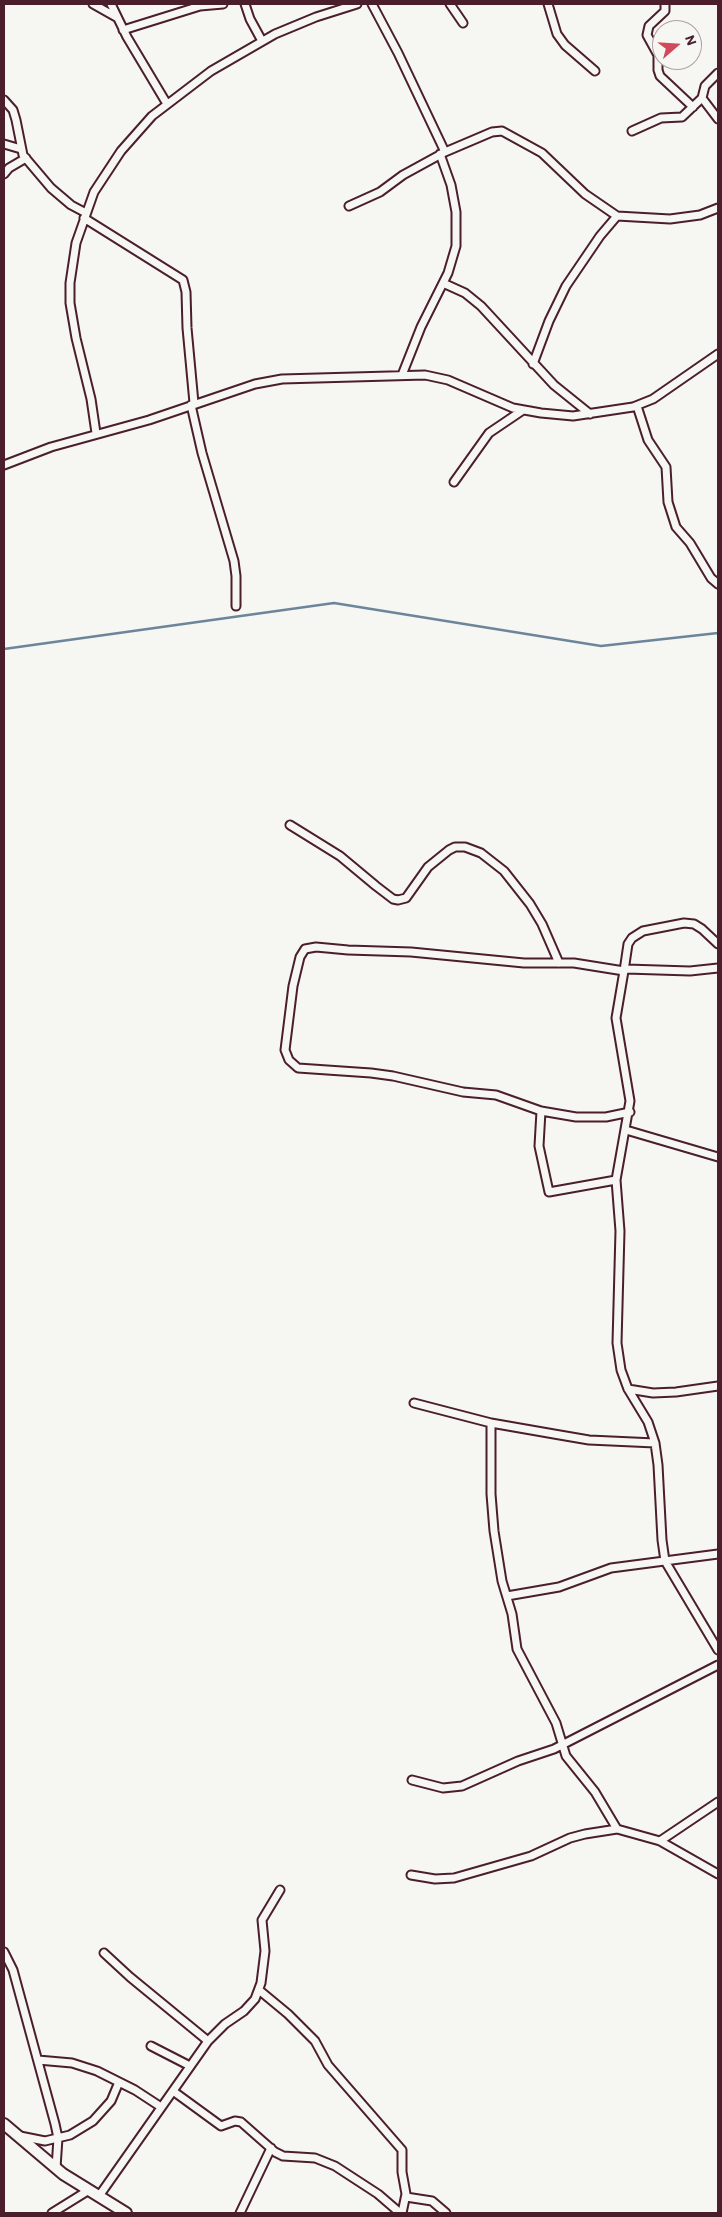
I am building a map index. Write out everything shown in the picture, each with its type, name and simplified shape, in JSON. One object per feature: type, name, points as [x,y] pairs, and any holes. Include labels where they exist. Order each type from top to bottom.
[{"type":"main road","points":[[4,2124],[56,2168],[126,2213]]},
{"type":"street","points":[[93,4],[117,17]]},
{"type":"street","points":[[111,4],[123,30],[167,104]]},
{"type":"street","points":[[123,30],[194,7],[223,4]]},
{"type":"street","points":[[245,4],[250,19],[262,41]]},
{"type":"street","points":[[96,433],[91,399],[76,338],[70,303],[70,283],[76,243],[94,192],[120,151],[152,116],[211,70],[275,34],[316,17],[357,4]]},
{"type":"street","points":[[372,4],[398,52],[443,153],[458,227],[456,246],[443,283],[421,327],[402,375]]},
{"type":"street","points":[[450,4],[463,23]]},
{"type":"street","points":[[548,4],[557,34],[565,45],[595,71]]},
{"type":"street","points":[[664,4],[665,11],[649,26],[647,35],[658,55],[660,76],[693,107]]},
{"type":"street","points":[[632,131],[661,118],[682,117],[702,98],[705,86],[718,73]]},
{"type":"street","points":[[702,98],[718,119]]},
{"type":"street","points":[[4,100],[13,110],[21,149],[26,158],[51,188],[85,216],[184,280],[192,404],[202,453],[234,560],[236,606]]},
{"type":"street","points":[[349,206],[380,192],[403,175],[443,153],[492,132],[502,131],[542,153],[585,194],[616,216],[670,218],[700,216],[718,208]]},
{"type":"street","points":[[4,144],[21,149]]},
{"type":"street","points":[[4,174],[9,168],[26,158]]},
{"type":"street","points":[[534,364],[549,321],[566,286],[616,216]]},
{"type":"street","points":[[443,283],[465,293],[481,306],[554,385],[590,414]]},
{"type":"street","points":[[4,465],[96,433],[150,420],[192,404],[255,384],[282,379],[425,376],[448,380],[490,399],[523,410],[573,416],[637,406],[653,399],[718,354]]},
{"type":"street","points":[[637,406],[648,440],[666,467],[668,502],[676,527],[690,543],[711,578],[718,584]]},
{"type":"street","points":[[454,482],[489,433],[523,410]]},
{"type":"street","points":[[290,825],[340,856],[393,899],[398,900],[406,898],[428,867],[449,850],[459,847],[482,853],[504,871],[526,898],[542,924],[559,963]]},
{"type":"street","points":[[718,944],[694,924],[684,923],[643,931],[632,938],[628,944],[616,1018],[629,1090],[630,1112],[616,1180],[620,1230],[617,1343],[621,1370],[628,1390],[642,1410],[655,1443],[665,1561],[718,1650]]},
{"type":"street","points":[[630,1112],[590,1118],[541,1111],[496,1095],[463,1092],[393,1076],[298,1068],[289,1060],[285,1050],[295,972],[300,957],[308,947],[383,950],[487,960],[559,963],[624,971],[631,969],[690,971],[718,968]]},
{"type":"street","points":[[541,1111],[539,1146],[549,1192],[616,1180]]},
{"type":"street","points":[[626,1130],[718,1157]]},
{"type":"street","points":[[628,1390],[653,1393],[676,1392],[718,1386]]},
{"type":"street","points":[[414,1403],[491,1423],[589,1440],[655,1443]]},
{"type":"street","points":[[491,1423],[493,1522],[502,1581],[507,1596],[518,1652],[556,1723],[566,1756],[595,1792],[617,1829]]},
{"type":"street","points":[[507,1596],[559,1587],[611,1568],[718,1554]]},
{"type":"street","points":[[412,1780],[443,1788],[462,1786],[518,1761],[562,1746],[718,1665]]},
{"type":"street","points":[[660,1841],[718,1802]]},
{"type":"street","points":[[410,1875],[454,1878],[531,1856],[570,1838],[617,1829],[660,1841],[718,1874]]},
{"type":"street","points":[[99,2196],[208,2041],[225,2024],[244,2011],[255,1999],[259,1990],[265,1951],[262,1920],[280,1890]]},
{"type":"street","points":[[4,1952],[13,1970],[58,2138],[56,2168]]},
{"type":"street","points":[[104,1953],[130,1977],[208,2041]]},
{"type":"street","points":[[173,2091],[221,2126],[235,2121],[241,2122],[283,2156],[324,2160],[378,2194],[401,2213],[406,2197],[402,2150],[328,2066],[316,2041],[259,1990]]},
{"type":"street","points":[[151,2046],[190,2066]]},
{"type":"street","points":[[38,2060],[72,2063],[97,2071],[162,2107]]},
{"type":"street","points":[[17,2136],[39,2141],[70,2135],[93,2121],[110,2101],[119,2082]]},
{"type":"street","points":[[240,2213],[271,2148]]},
{"type":"street","points":[[52,2213],[89,2190]]},
{"type":"street","points":[[406,2197],[432,2201],[446,2213]]},
{"type":"waterway","points":[[4,649],[334,603],[601,646],[718,633]]}]
